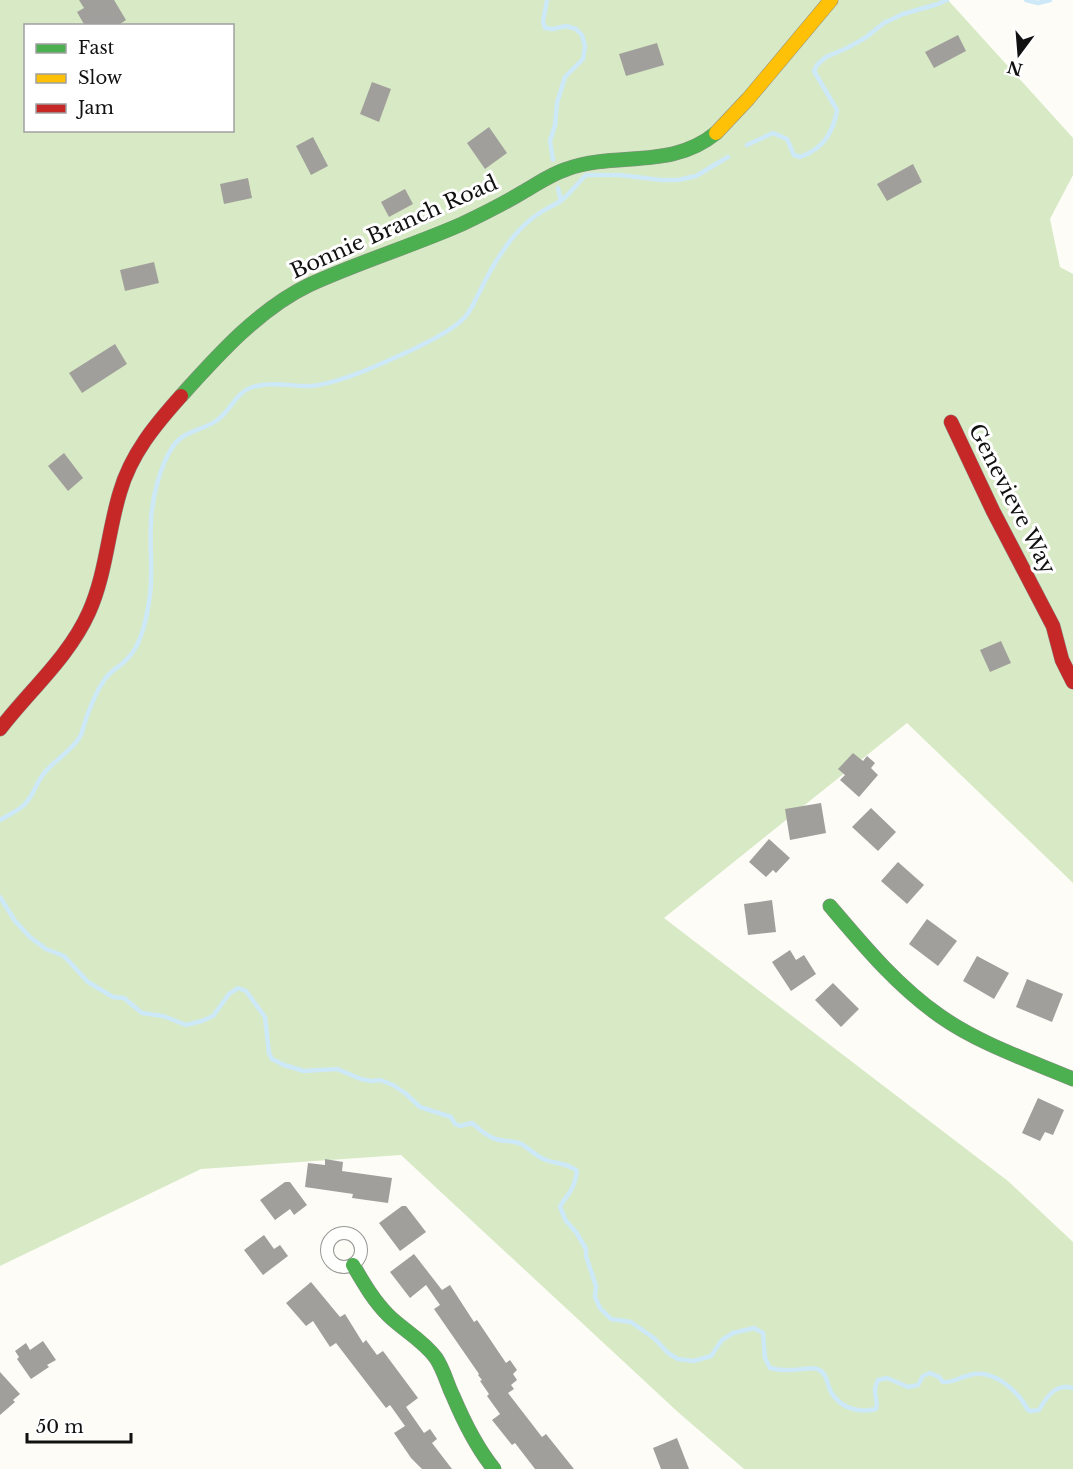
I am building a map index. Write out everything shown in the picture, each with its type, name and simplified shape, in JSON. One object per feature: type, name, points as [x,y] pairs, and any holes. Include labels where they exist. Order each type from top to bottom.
[{"type":"street","name":"Bonnie Branch Road","points":[[0,729],[81,628],[90,610],[99,584],[122,485],[143,442],[201,374],[254,323],[284,299],[312,282],[452,228],[569,168],[591,163],[650,158],[679,153],[698,146],[718,133],[831,0]]},
{"type":"street","name":"Genevieve Way","points":[[951,422],[993,511],[1053,626],[1068,660],[1073,682]]},
{"type":"street","points":[[830,906],[875,957],[927,1007],[986,1042],[1073,1078]]},
{"type":"street","points":[[353,1265],[376,1303],[388,1316],[427,1347],[438,1361],[475,1445],[494,1469]]},
{"type":"green space","points":[[0,0],[948,0],[1073,138],[1073,175],[1050,219],[1060,267],[1073,274],[1073,883],[907,723],[664,918],[1008,1181],[1073,1242],[1073,1469],[744,1469],[679,1413],[401,1155],[201,1169],[0,1266]]},
{"type":"building","points":[[79,0],[114,0],[126,20],[120,24],[84,24],[77,12],[84,8]]},
{"type":"building","points":[[958,35],[966,51],[934,68],[925,52]]},
{"type":"building","points":[[657,43],[664,65],[626,76],[619,54]]},
{"type":"building","points":[[372,82],[391,89],[379,122],[360,114]]},
{"type":"building","points":[[489,127],[507,153],[485,169],[467,143]]},
{"type":"building","points":[[313,137],[328,166],[311,175],[296,146]]},
{"type":"building","points":[[913,164],[922,182],[887,201],[877,184]]},
{"type":"building","points":[[248,178],[252,198],[224,204],[220,184]]},
{"type":"building","points":[[405,189],[413,204],[389,217],[381,202]]},
{"type":"building","points":[[154,262],[159,283],[125,291],[120,270]]},
{"type":"building","points":[[115,344],[127,364],[82,393],[69,373]]},
{"type":"building","points":[[64,453],[83,478],[68,491],[48,466]]},
{"type":"building","points":[[1001,641],[1011,663],[990,672],[980,650]]},
{"type":"building","points":[[853,753],[863,761],[867,756],[875,763],[871,768],[878,775],[859,797],[840,780],[845,775],[838,769]]},
{"type":"building","points":[[821,803],[826,833],[790,840],[785,809]]},
{"type":"building","points":[[871,808],[896,832],[878,851],[852,827]]},
{"type":"building","points":[[769,839],[790,858],[776,873],[773,870],[766,877],[749,862]]},
{"type":"building","points":[[898,862],[924,885],[907,904],[881,881]]},
{"type":"building","points":[[772,900],[776,932],[748,935],[744,904]]},
{"type":"building","points":[[927,919],[957,941],[938,966],[909,944]]},
{"type":"building","points":[[790,950],[796,960],[804,955],[816,974],[791,991],[772,962]]},
{"type":"building","points":[[977,956],[1009,973],[994,999],[963,981]]},
{"type":"building","points":[[1027,979],[1063,994],[1052,1022],[1016,1007]]},
{"type":"building","points":[[833,983],[859,1009],[841,1027],[815,1000]]},
{"type":"building","points":[[1038,1098],[1064,1110],[1053,1135],[1045,1132],[1040,1141],[1022,1133]]},
{"type":"building","points":[[325,1159],[343,1162],[342,1171],[392,1178],[388,1203],[352,1198],[353,1194],[305,1187],[308,1163],[325,1165]]},
{"type":"building","points":[[285,1182],[290,1182],[307,1205],[294,1215],[290,1209],[275,1220],[260,1200]]},
{"type":"building","points":[[402,1206],[406,1206],[426,1232],[400,1251],[379,1223]]},
{"type":"building","points":[[264,1235],[274,1249],[280,1245],[288,1256],[263,1275],[244,1250]]},
{"type":"building","points":[[414,1254],[442,1290],[450,1285],[474,1322],[477,1320],[506,1363],[510,1360],[517,1370],[513,1374],[517,1380],[511,1385],[514,1389],[508,1393],[542,1437],[546,1434],[574,1469],[535,1469],[515,1443],[512,1445],[492,1420],[500,1414],[487,1396],[489,1394],[480,1381],[482,1380],[479,1374],[434,1309],[440,1305],[426,1285],[410,1298],[390,1272]]},
{"type":"building","points":[[311,1282],[340,1317],[345,1314],[363,1343],[366,1340],[377,1355],[383,1351],[418,1398],[406,1407],[424,1433],[430,1429],[437,1439],[432,1443],[452,1469],[422,1469],[411,1458],[394,1433],[405,1426],[390,1405],[386,1408],[336,1343],[330,1347],[313,1321],[306,1326],[286,1303]]},
{"type":"building","points":[[43,1341],[56,1360],[31,1379],[17,1359],[19,1357],[15,1351],[26,1343],[30,1350]]},
{"type":"building","points":[[0,1372],[20,1394],[13,1400],[15,1402],[0,1415]]},
{"type":"building","points":[[677,1438],[689,1469],[661,1469],[653,1448]]},
{"type":"waterway","points":[[547,0],[543,22],[545,28],[566,26],[576,29],[582,35],[585,46],[583,59],[565,77],[557,103],[555,125],[550,141],[553,160]]},
{"type":"waterway","points":[[747,145],[773,133],[787,139],[794,155],[800,157],[815,150],[830,133],[837,110],[814,71],[817,65],[826,57],[865,38],[884,23],[903,14],[947,0]]},
{"type":"waterway","points":[[1026,0],[1038,3],[1050,0]]},
{"type":"waterway","points":[[0,820],[24,805],[46,770],[77,741],[100,686],[108,675],[132,654],[136,647],[146,617],[150,592],[153,502],[164,464],[176,442],[216,421],[240,394],[250,388],[273,384],[312,386],[339,380],[404,354],[448,330],[469,312],[495,264],[514,236],[535,216],[563,199],[586,175],[620,175],[678,180],[696,176],[728,157]]},
{"type":"waterway","points":[[558,188],[561,201]]},
{"type":"waterway","points":[[0,897],[15,921],[30,937],[46,949],[64,956],[88,982],[113,997],[124,998],[142,1013],[163,1016],[186,1025],[202,1021],[213,1016],[229,994],[238,988],[246,991],[265,1017],[269,1053],[272,1059],[304,1071],[337,1069],[361,1079],[380,1080],[405,1093],[420,1107],[451,1117],[455,1124],[460,1126],[472,1123],[483,1133],[495,1139],[519,1143],[543,1159],[574,1168],[577,1171],[574,1183],[560,1207],[566,1221],[586,1249],[586,1256],[596,1286],[595,1297],[600,1308],[611,1319],[631,1322],[678,1359],[694,1361],[711,1356],[722,1340],[733,1333],[754,1328],[763,1333],[765,1358],[770,1368],[778,1370],[817,1369],[825,1375],[835,1398],[845,1406],[857,1410],[876,1409],[875,1389],[878,1380],[887,1378],[908,1387],[918,1385],[923,1376],[930,1373],[939,1377],[943,1382],[979,1374],[996,1378],[1011,1389],[1031,1411],[1039,1410],[1057,1389],[1073,1388]]},
{"type":"traffic: fast","points":[[181,396],[256,320],[309,285],[462,224],[561,171],[586,164],[681,152],[716,133]]},
{"type":"traffic: fast","points":[[830,906],[895,979],[940,1016],[971,1035],[1073,1079]]},
{"type":"traffic: fast","points":[[353,1265],[383,1309],[436,1358],[471,1434],[494,1469]]},
{"type":"traffic: slow","points":[[716,133],[748,99],[831,0]]},
{"type":"traffic: jam","points":[[0,729],[60,659],[81,628],[95,598],[125,478],[145,441],[181,396]]},
{"type":"traffic: jam","points":[[951,422],[993,511],[1053,626],[1062,660],[1073,682]]}]
